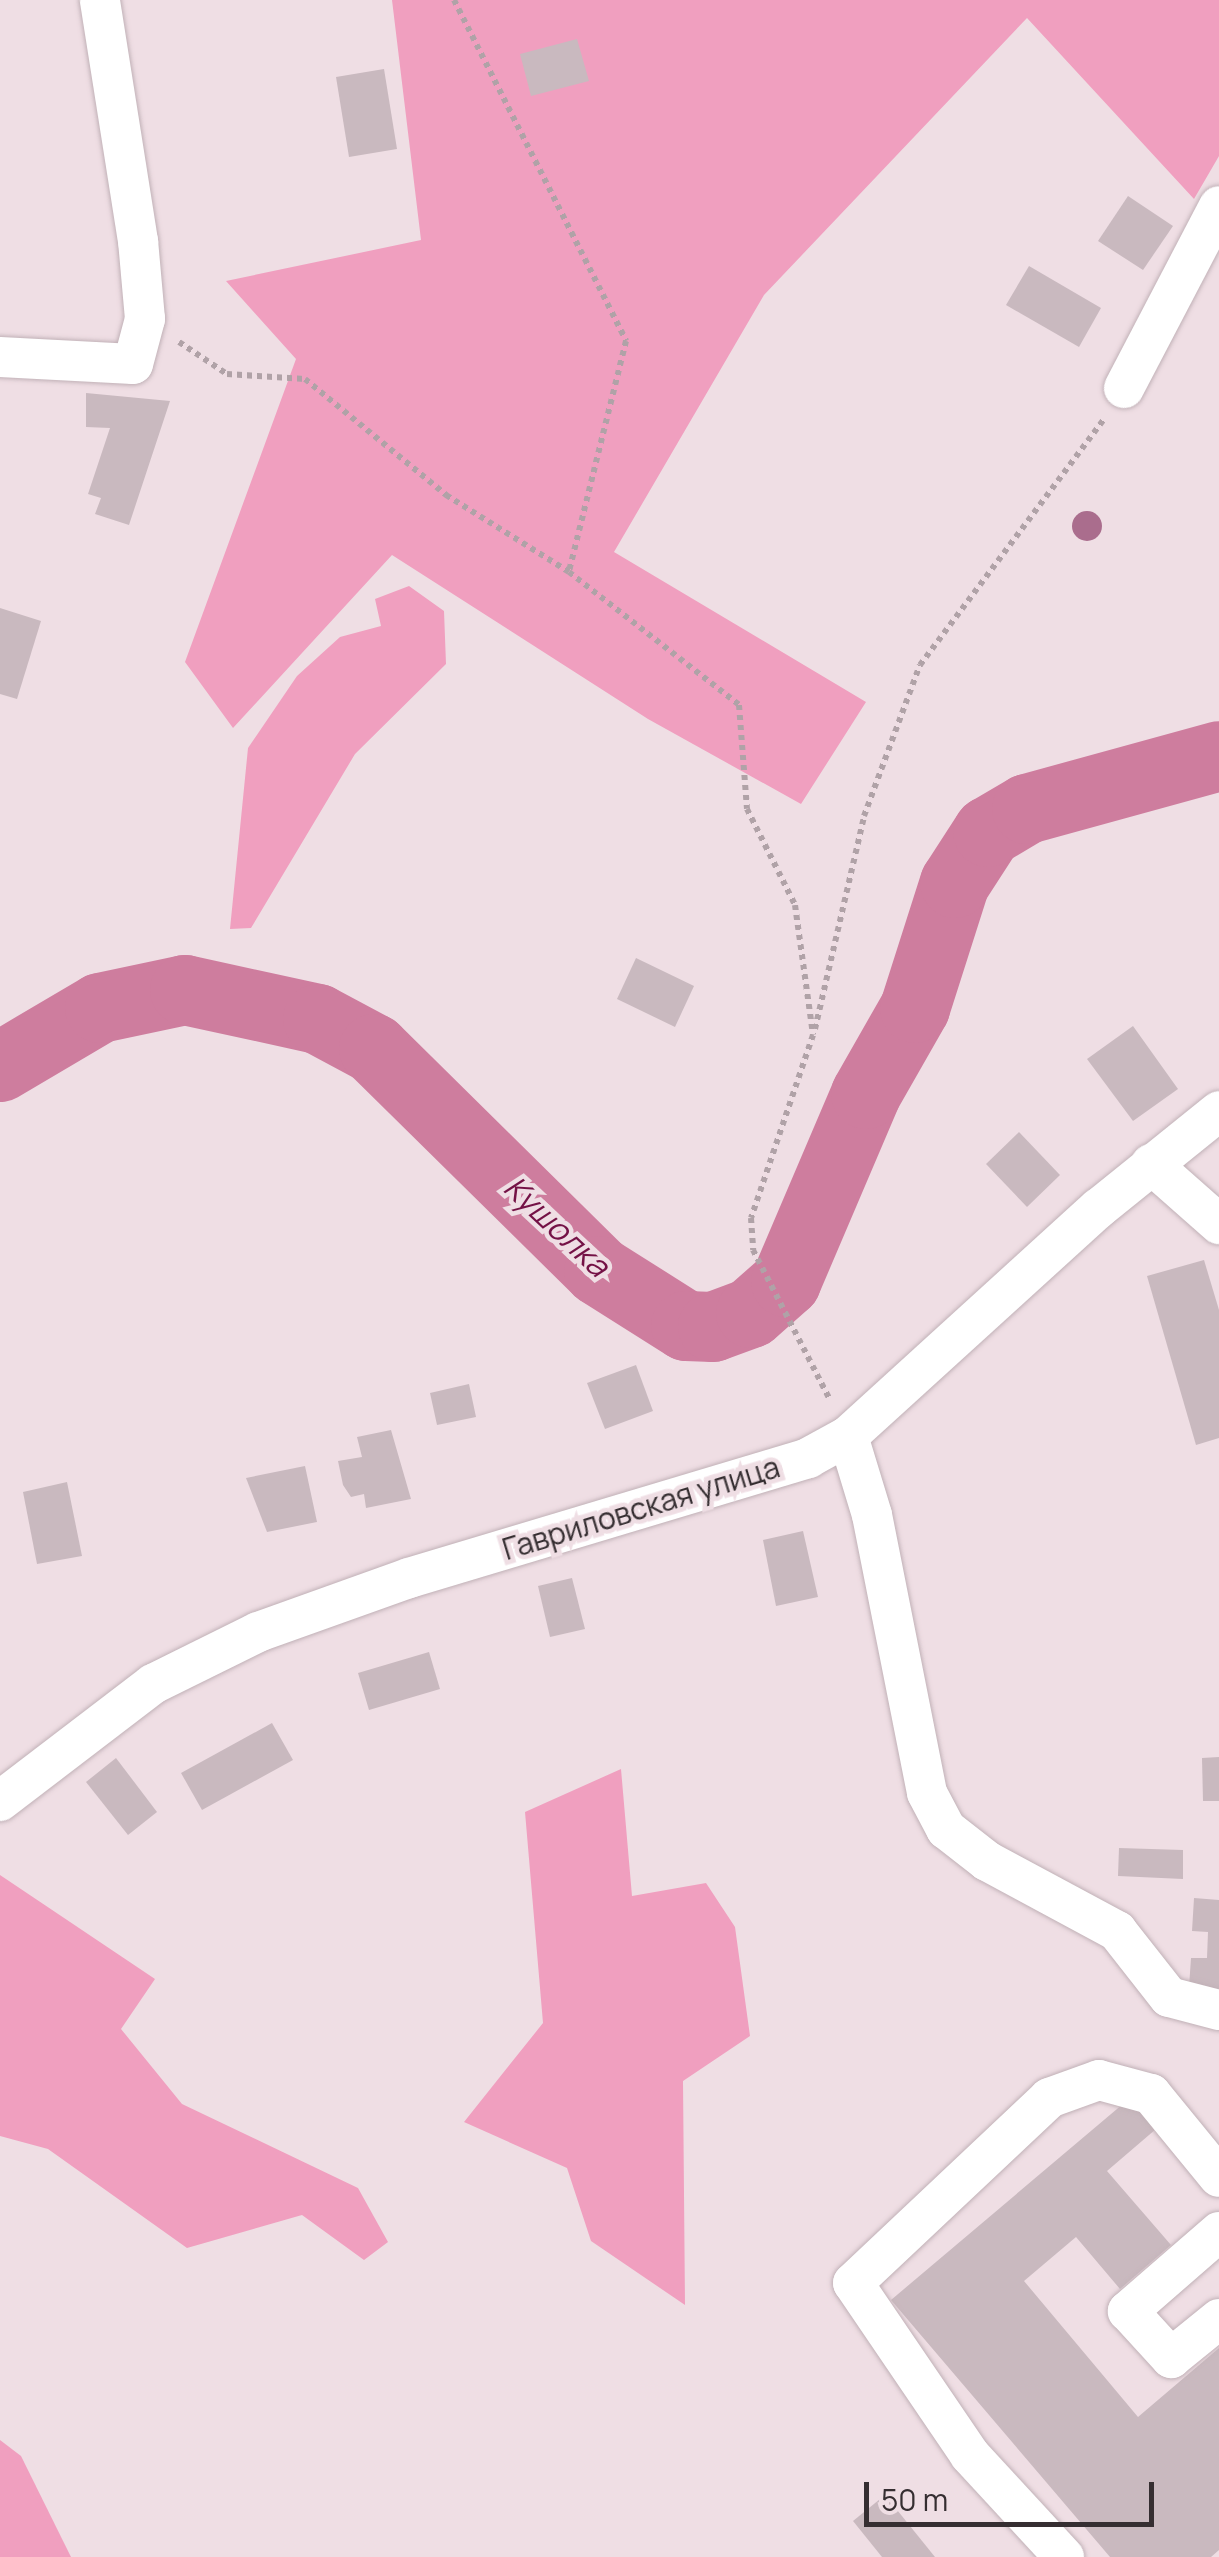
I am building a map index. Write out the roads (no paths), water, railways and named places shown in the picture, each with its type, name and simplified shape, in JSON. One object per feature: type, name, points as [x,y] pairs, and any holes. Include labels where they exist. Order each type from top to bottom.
[{"type":"street","points":[[0,357],[134,364],[145,319],[100,0]]},
{"type":"street","points":[[1124,388],[1219,206]]},
{"type":"street","name":"Гавриловская улица","points":[[0,1801],[152,1684],[258,1632],[428,1572],[808,1458],[848,1436],[1151,1164],[1219,1111]]},
{"type":"street","points":[[1151,1164],[1219,1224]]},
{"type":"street","points":[[848,1436],[872,1515],[927,1793],[946,1829],[987,1861],[1117,1931],[1169,1998],[1219,2010]]},
{"type":"street","points":[[1064,2557],[970,2455],[853,2283],[1050,2098],[1099,2080],[1151,2094],[1219,2177]]},
{"type":"street","points":[[1219,2232],[1128,2311],[1171,2358],[1219,2319]]},
{"type":"waterway","name":"Кушолка","points":[[0,1067],[100,1008],[185,990],[318,1019],[374,1049],[599,1271],[686,1326],[713,1327],[751,1313],[786,1282],[866,1094],[915,1008],[955,883],[988,832],[1027,809],[1219,756]]}]
